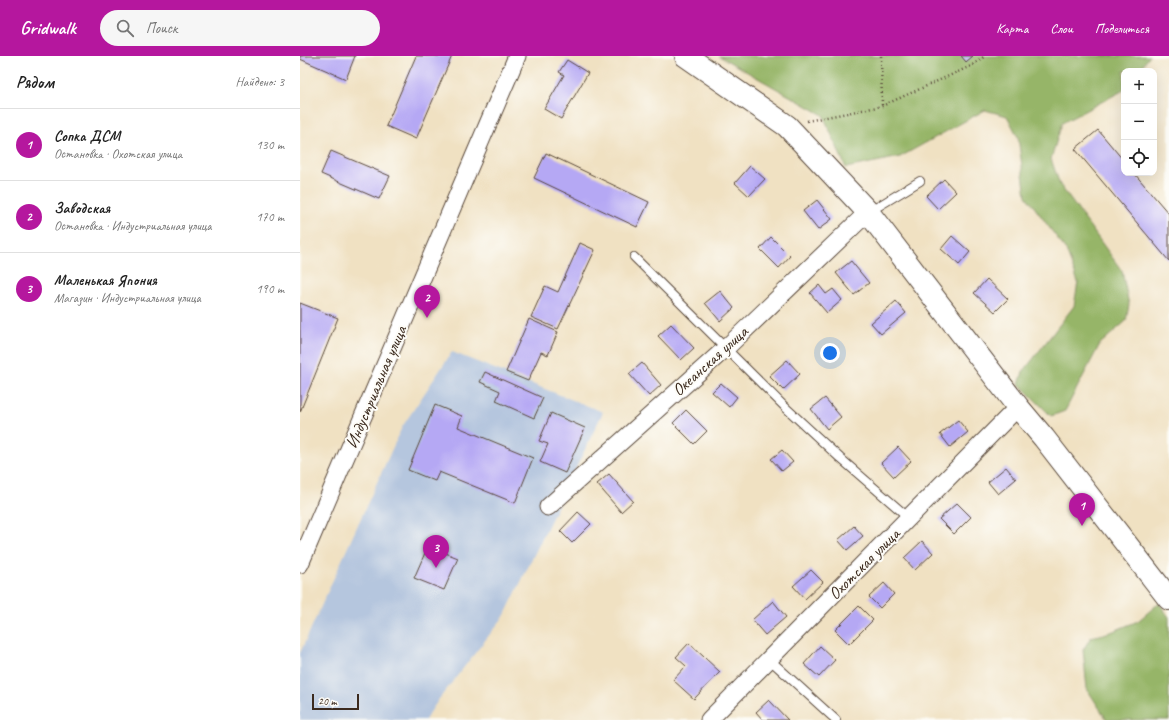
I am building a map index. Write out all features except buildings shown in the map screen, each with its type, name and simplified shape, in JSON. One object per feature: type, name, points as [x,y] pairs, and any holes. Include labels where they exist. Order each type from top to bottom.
[{"type":"main road","points":[[686,56],[787,126],[868,212],[1018,407],[1044,438],[1169,599]]},
{"type":"street","name":"Индустриальная улица","points":[[300,564],[517,56]]},
{"type":"street","name":"Океанская улица","points":[[548,507],[726,348],[868,212]]},
{"type":"street","name":"Охотская улица","points":[[709,720],[1018,407]]},
{"type":"lane","points":[[868,212],[920,181]]},
{"type":"lane","points":[[634,257],[785,406],[840,458],[909,518]]},
{"type":"lane","points":[[769,660],[836,720]]},
{"type":"path","points":[[881,56],[882,106]]},
{"type":"path","points":[[787,126],[882,106],[971,66],[985,56]]},
{"type":"shaded area","points":[[452,352],[603,412],[505,615],[439,699],[425,720],[300,720],[300,653],[402,427]]},
{"type":"green space","points":[[719,56],[1150,56],[1140,68],[1121,68],[1121,92],[1062,123],[1051,159],[1060,185],[1122,271],[1129,305],[1126,321],[1100,344],[1065,411],[1051,416],[1019,384],[1023,372],[1074,306],[1078,282],[1066,250],[1026,196],[1018,137],[1007,116],[985,110],[900,157],[846,168],[823,115]]},
{"type":"green space","points":[[1159,603],[1169,617],[1169,720],[1107,720],[1087,689],[1083,650],[1091,637],[1111,632],[1138,621]]},
{"type":"place","name":"Заводская","points":[[427,318]]},
{"type":"place","name":"Сопка ДСМ","points":[[1082,526]]},
{"type":"place","name":"Маленькая Япония","points":[[436,568]]}]
